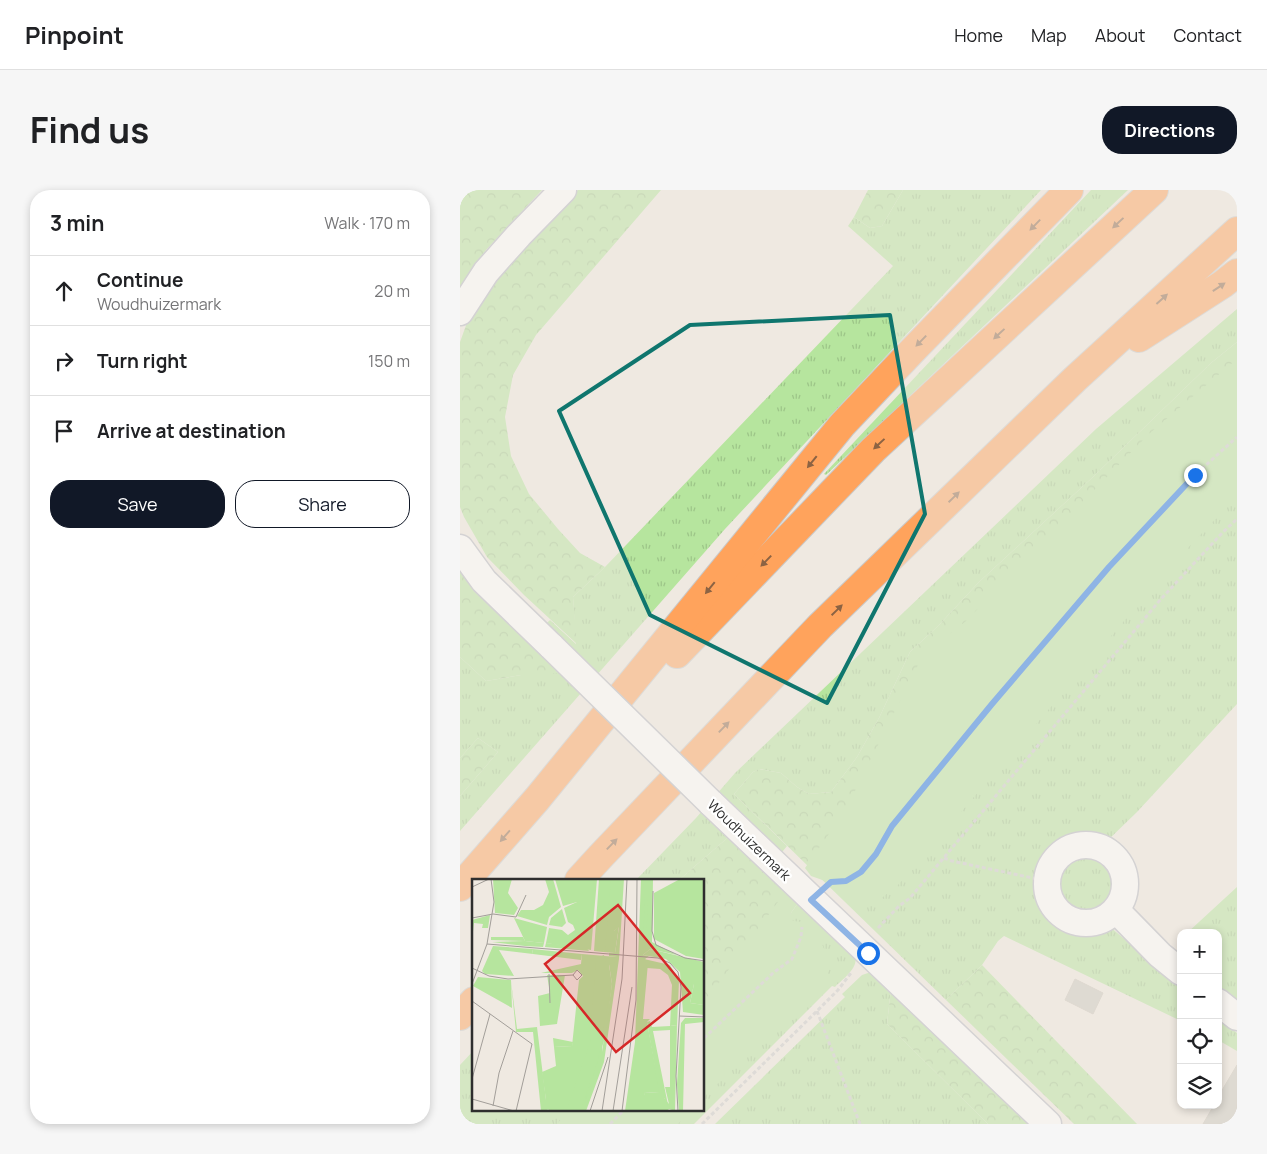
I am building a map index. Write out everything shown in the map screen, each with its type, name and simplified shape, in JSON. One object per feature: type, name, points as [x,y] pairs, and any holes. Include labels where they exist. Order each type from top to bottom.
[{"type":"highway","points":[[460,887],[537,799],[842,426],[912,351],[1069,190]]},
{"type":"highway","points":[[537,799],[873,450],[1154,190]]},
{"type":"highway","points":[[580,879],[820,626],[1075,379],[1237,232]]},
{"type":"highway","points":[[1075,379],[1223,284],[1237,273]]},
{"type":"highway","points":[[460,1016],[472,1003]]},
{"type":"street","points":[[460,312],[486,272],[563,190]]},
{"type":"street","name":"Woudhuizermark","points":[[460,548],[484,581],[811,900],[1048,1124]]},
{"type":"street","points":[[1082,845],[1098,847],[1111,854],[1122,868],[1126,881],[1124,896],[1116,910],[1104,920],[1090,924],[1072,921],[1062,915],[1051,901],[1047,889],[1048,874],[1055,860],[1068,849],[1082,845]]},
{"type":"street","points":[[1116,910],[1160,955],[1177,969]]},
{"type":"street","points":[[1222,1005],[1237,1017]]},
{"type":"path","points":[[705,1037],[773,973],[792,959],[801,937],[803,922],[811,900],[831,882],[846,881],[861,872],[876,854],[892,826],[933,775],[1109,567],[1195,475],[1237,437]]},
{"type":"path","points":[[702,1124],[838,990],[864,949],[899,906],[910,898],[1160,599],[1237,519]]},
{"type":"path","points":[[944,858],[1047,882]]},
{"type":"path","points":[[817,1011],[860,1124]]},
{"type":"path","points":[[610,1124],[622,1112]]},
{"type":"highlighted area","points":[[890,315],[925,514],[827,703],[650,615],[559,411],[690,325]]},
{"type":"green space","points":[[460,190],[542,190],[486,250],[460,287]]},
{"type":"green space","points":[[578,190],[661,190],[536,335],[513,375],[505,417],[511,456],[529,494],[580,553],[605,567],[573,597],[577,644],[524,595],[487,557],[460,507],[460,342],[468,320],[508,263]]},
{"type":"green space","points":[[868,190],[903,190],[882,226],[870,228],[854,217]]},
{"type":"green space","points":[[903,190],[1041,190],[725,529],[460,831],[460,796],[498,752],[478,738],[460,758],[460,657],[486,681],[521,675],[529,640],[550,620],[576,644],[573,597],[605,567],[893,266],[848,226],[854,217],[870,228],[882,226]]},
{"type":"green space","points":[[1091,190],[1128,190],[826,475],[824,474]]},
{"type":"green space","points":[[1237,309],[1237,342],[1211,363],[1094,476],[979,582],[939,625],[910,652],[879,718],[857,757],[831,792],[809,794],[797,787],[781,773],[760,769],[753,772],[734,794],[787,846],[770,867],[733,833],[680,879],[637,879],[696,818],[735,773],[1096,429]]},
{"type":"green space","points":[[1237,342],[1237,379],[811,869],[734,794],[753,772],[759,769],[781,773],[797,787],[809,794],[831,792],[857,757],[879,718],[910,652],[939,625],[979,582],[1094,476],[1211,363]]},
{"type":"green space","points":[[1237,359],[1237,496],[1169,568],[897,886],[875,903],[851,900],[831,883],[811,876],[805,868],[845,811],[924,653],[965,622],[1150,433]]},
{"type":"green space","points":[[1237,379],[1237,704],[1137,812],[1104,844],[1093,841],[1070,843],[1060,849],[1047,863],[1041,879],[1042,895],[1048,910],[1058,922],[1073,929],[1090,931],[1109,926],[1177,984],[1177,1019],[1004,936],[998,941],[982,965],[946,1000],[811,869]]},
{"type":"green space","points":[[460,568],[565,673],[521,675],[486,681],[460,657]]},
{"type":"green space","points":[[478,738],[498,752],[460,796],[460,758]]},
{"type":"green space","points":[[733,833],[803,896],[743,980],[705,1012],[705,879],[680,879]]},
{"type":"green space","points":[[1080,855],[1092,855],[1108,864],[1115,874],[1117,886],[1115,898],[1108,908],[1092,917],[1080,917],[1069,912],[1060,903],[1055,892],[1055,880],[1060,869],[1069,860]]},
{"type":"green space","points":[[1237,887],[1237,1009],[1222,998],[1222,929],[1191,929]]},
{"type":"green space","points":[[803,896],[855,956],[856,960],[853,969],[846,977],[835,987],[832,986],[694,1124],[460,1124],[460,1065],[472,1052],[472,1112],[705,1112],[705,1012],[743,980]]},
{"type":"green space","points":[[780,899],[788,909],[793,921],[813,923],[827,956],[827,977],[705,1096],[705,1001]]},
{"type":"green space","points":[[982,965],[1137,1124],[1074,1124],[946,1000]]},
{"type":"green space","points":[[875,973],[892,980],[887,1024],[988,1124],[715,1124],[845,997],[842,994],[862,975]]},
{"type":"green space","points":[[892,980],[1040,1124],[988,1124],[887,1024]]},
{"type":"green space","points":[[1222,1021],[1237,1033],[1237,1051],[1222,1042]]},
{"type":"green space","points":[[567,1112],[689,1112],[678,1124],[557,1124]]},
{"type":"building","points":[[1075,979],[1103,993],[1093,1014],[1065,1000]]},
{"type":"building","points":[[1237,1065],[1237,1124],[1203,1124],[1212,1109],[1222,1109],[1222,1090]]},
{"type":"route","points":[[868,953],[811,900],[831,882],[846,881],[861,872],[876,854],[892,826],[992,704],[1109,567],[1195,475]]}]
